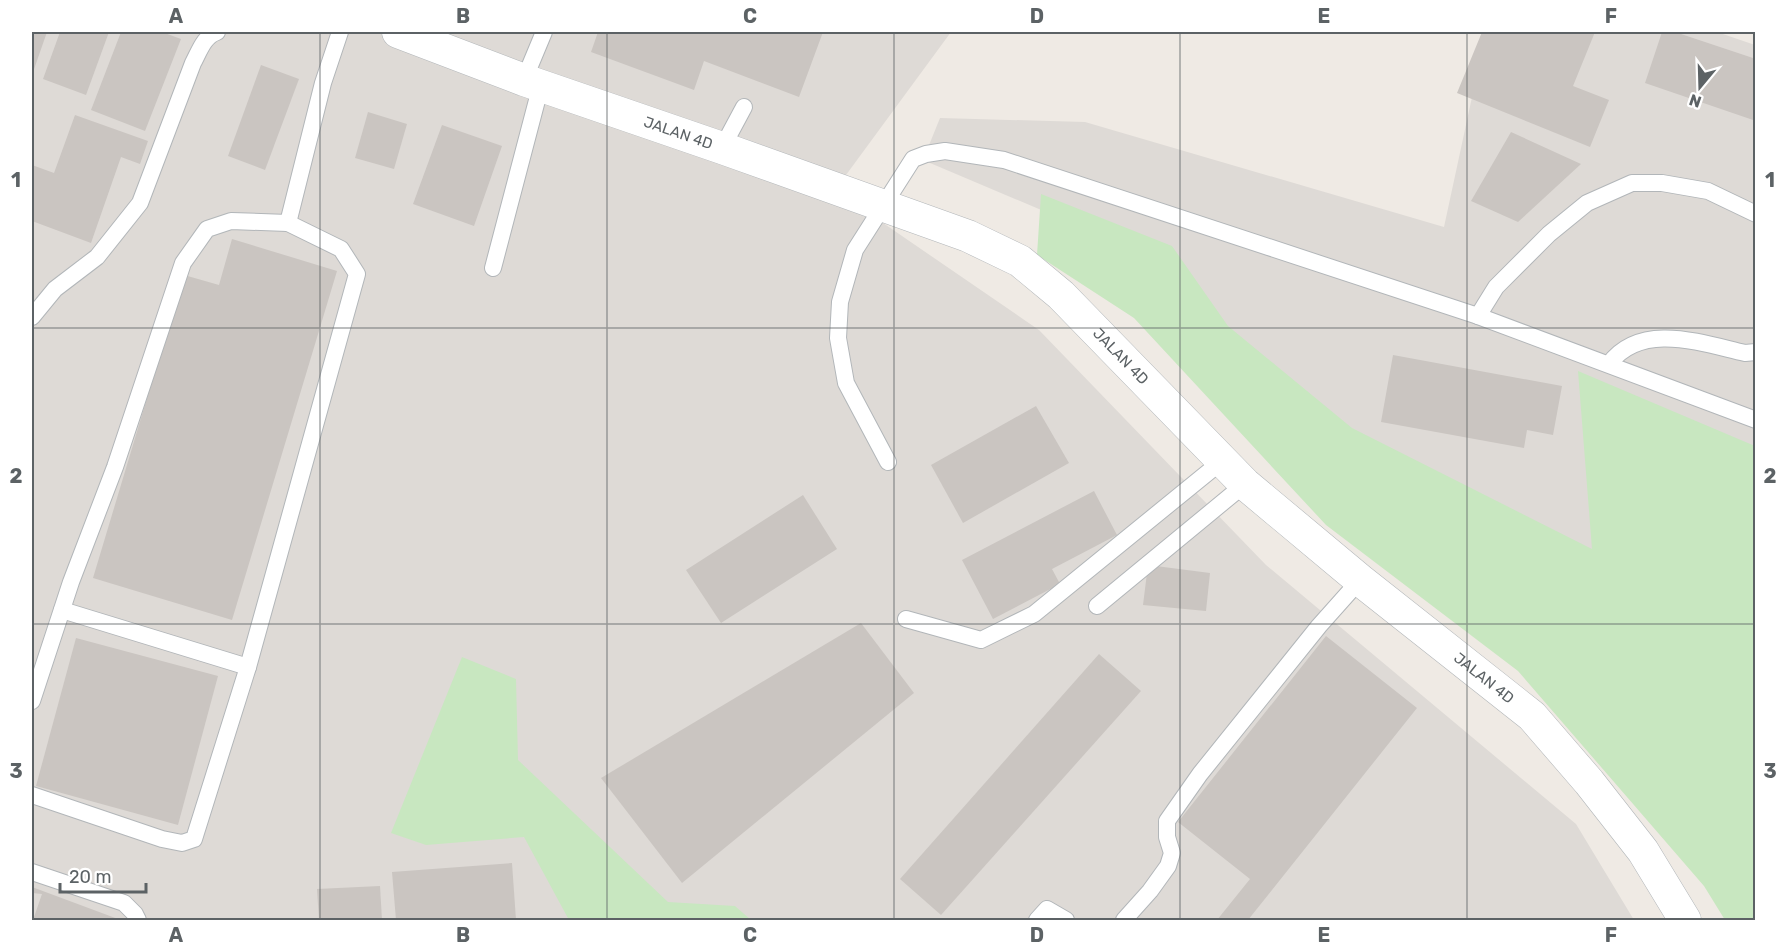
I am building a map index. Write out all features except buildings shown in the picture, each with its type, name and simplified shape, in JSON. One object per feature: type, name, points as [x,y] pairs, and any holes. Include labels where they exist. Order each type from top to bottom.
[{"type":"street","name":"JALAN 4D","points":[[398,32],[968,237],[1020,261],[1061,295],[1245,484],[1360,580],[1532,716],[1589,782],[1642,851],[1685,921]]},
{"type":"lane","points":[[32,316],[55,290],[97,257],[140,203],[193,63],[203,44],[213,33],[217,32]]},
{"type":"lane","points":[[288,223],[323,83],[340,32]]},
{"type":"lane","points":[[493,268],[544,32]]},
{"type":"lane","points":[[722,148],[744,107]]},
{"type":"lane","points":[[888,462],[846,383],[838,338],[840,302],[855,250],[913,159],[945,151],[1004,160],[1478,316],[1755,420]]},
{"type":"lane","points":[[1478,316],[1496,287],[1548,234],[1587,203],[1632,183],[1662,183],[1708,191],[1755,214]]},
{"type":"lane","points":[[32,701],[62,610],[116,467],[183,263],[207,229],[231,220],[288,223],[341,249],[357,274],[248,667],[194,839],[182,843],[162,839],[32,795]]},
{"type":"lane","points":[[1609,364],[1617,353],[1632,344],[1670,338],[1745,353],[1755,352]]},
{"type":"lane","points":[[906,620],[981,640],[1034,614],[1222,461]]},
{"type":"lane","points":[[1097,606],[1245,484]]},
{"type":"lane","points":[[1124,921],[1168,866],[1172,853],[1167,837],[1167,821],[1200,774],[1319,626],[1360,580]]},
{"type":"lane","points":[[62,610],[248,667]]},
{"type":"lane","points":[[32,872],[124,903],[135,914],[138,921]]},
{"type":"lane","points":[[1037,921],[1047,909],[1066,921]]},
{"type":"shaded area","points":[[32,32],[951,32],[835,190],[1039,330],[1266,565],[1576,824],[1634,920],[32,920]]},
{"type":"shaded area","points":[[1486,32],[1717,32],[1755,45],[1755,891],[1046,212],[923,160],[940,118],[1085,122],[1444,227]]},
{"type":"green space","points":[[1041,194],[1172,246],[1228,326],[1352,428],[1592,549],[1578,371],[1755,446],[1755,920],[1725,920],[1704,886],[1518,671],[1326,525],[1134,318],[1037,255]]},
{"type":"green space","points":[[462,657],[516,679],[518,760],[668,902],[735,906],[751,920],[569,920],[524,837],[426,845],[391,833]]}]
